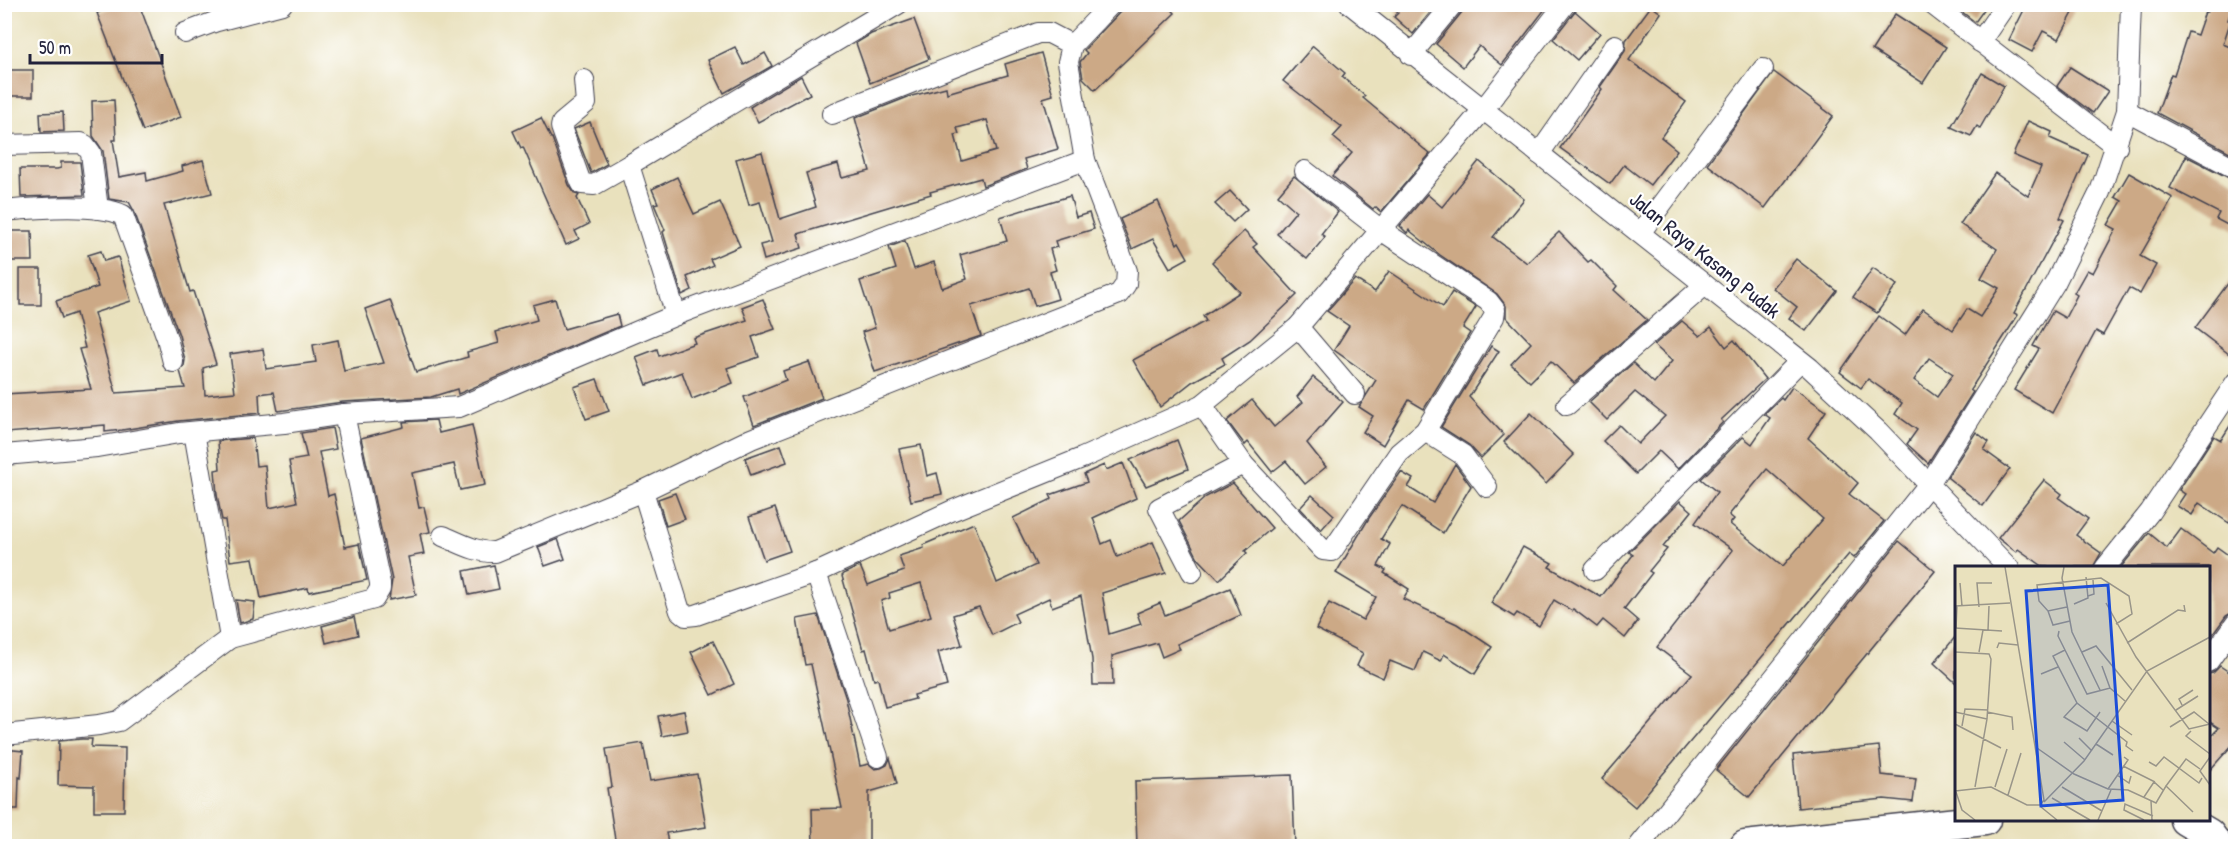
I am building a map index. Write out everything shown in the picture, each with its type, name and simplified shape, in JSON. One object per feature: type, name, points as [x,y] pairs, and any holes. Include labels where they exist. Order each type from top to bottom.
[{"type":"highway","points":[[1745,846],[1967,821]]},
{"type":"street","points":[[185,33],[217,21],[282,4]]},
{"type":"street","points":[[584,80],[586,103],[561,123],[561,127],[582,184],[594,185],[898,4]]},
{"type":"street","points":[[443,536],[475,549],[495,552],[643,490],[751,439],[1119,294],[1126,284],[1127,271],[1085,160],[1068,62],[1072,45],[1112,4]]},
{"type":"street","name":"Jalan Raya Kasang Pudak","points":[[1350,4],[1411,55],[1800,360],[1878,431],[2008,566]]},
{"type":"street","points":[[1411,55],[1453,4]]},
{"type":"street","points":[[643,490],[680,611],[686,616],[696,615],[816,573],[951,511],[1111,446],[1202,405],[1298,327],[1482,111],[1565,4]]},
{"type":"street","points":[[1932,4],[2117,147]]},
{"type":"street","points":[[1980,42],[2006,4]]},
{"type":"street","points":[[1639,846],[1929,484],[2055,283],[2100,192],[2117,147],[2127,111],[2130,4]]},
{"type":"street","points":[[832,114],[1038,33],[1049,33],[1072,45]]},
{"type":"street","points":[[1539,154],[1615,45]]},
{"type":"street","points":[[1640,233],[1763,69]]},
{"type":"street","points":[[2127,111],[2235,169]]},
{"type":"street","points":[[4,145],[81,143],[85,145],[91,153],[98,209]]},
{"type":"street","points":[[4,455],[97,447],[194,432],[344,414],[459,407],[676,315],[1085,160]]},
{"type":"street","points":[[629,165],[676,315]]},
{"type":"street","points":[[1202,405],[1243,464],[1323,550],[1332,550],[1399,453],[1425,431],[1494,317],[1494,310],[1488,301],[1381,230],[1305,171]]},
{"type":"street","points":[[4,211],[40,208],[98,209],[115,211],[125,218],[167,338],[173,362]]},
{"type":"street","points":[[1567,405],[1705,285]]},
{"type":"street","points":[[1298,327],[1355,394]]},
{"type":"street","points":[[1595,570],[1800,360]]},
{"type":"street","points":[[2106,566],[2150,512],[2235,382]]},
{"type":"street","points":[[4,735],[119,721],[230,638],[374,599],[378,595],[380,583],[344,414]]},
{"type":"street","points":[[1425,431],[1463,454],[1484,479],[1487,487]]},
{"type":"street","points":[[194,432],[230,638]]},
{"type":"street","points":[[1192,572],[1159,508],[1243,464]]},
{"type":"street","points":[[816,573],[878,758]]},
{"type":"street","points":[[2210,659],[2235,623]]},
{"type":"building","points":[[119,4],[139,4],[181,117],[143,131],[97,13]]},
{"type":"building","points":[[1123,4],[1167,4],[1175,13],[1095,90],[1083,78],[1080,62],[1087,53],[1084,50],[1120,12]]},
{"type":"building","points":[[1389,4],[1437,4],[1413,34],[1394,17],[1398,13]]},
{"type":"building","points":[[1465,4],[1549,4],[1502,65],[1479,46],[1463,67],[1436,44],[1462,12]]},
{"type":"building","points":[[1952,4],[1988,4],[1975,22]]},
{"type":"building","points":[[2027,4],[2062,4],[2074,11],[2059,39],[2043,31],[2032,52],[2009,40]]},
{"type":"building","points":[[2209,4],[2233,4],[2228,20],[2231,20],[2223,44],[2235,49],[2235,155],[2157,113],[2171,74],[2174,75],[2188,32],[2197,35]]},
{"type":"building","points":[[1651,6],[1661,13],[1629,60],[1686,102],[1661,137],[1677,150],[1650,185],[1624,165],[1610,184],[1560,148],[1602,89],[1600,87],[1625,51],[1626,40]]},
{"type":"building","points":[[1575,11],[1600,33],[1577,60],[1553,39]]},
{"type":"building","points":[[1895,14],[1946,47],[1923,83],[1872,50]]},
{"type":"building","points":[[914,19],[929,59],[870,83],[856,43],[871,34]]},
{"type":"building","points":[[1313,46],[1345,73],[1342,77],[1365,96],[1363,98],[1430,154],[1381,212],[1375,207],[1373,209],[1332,176],[1352,153],[1333,137],[1342,127],[1283,81]]},
{"type":"building","points":[[735,47],[744,65],[765,53],[772,66],[724,93],[708,60]]},
{"type":"building","points":[[1041,53],[1053,95],[1043,98],[1058,149],[1024,159],[1027,169],[983,186],[981,178],[798,234],[802,248],[764,260],[760,245],[772,242],[760,202],[749,205],[736,159],[762,152],[780,219],[816,207],[806,173],[838,164],[842,178],[870,171],[855,118],[908,97],[946,87],[947,93],[1008,75],[1005,64]],"holes":[[[987,120],[996,151],[962,161],[955,135],[959,134],[957,128]]]},
{"type":"building","points":[[2070,67],[2108,91],[2093,113],[2057,86]]},
{"type":"building","points":[[4,70],[33,70],[33,96],[4,96]]},
{"type":"building","points":[[1774,72],[1833,116],[1765,208],[1707,164]]},
{"type":"building","points":[[1982,73],[2004,86],[1980,128],[1977,126],[1971,136],[1951,127]]},
{"type":"building","points":[[801,76],[810,94],[758,122],[750,107]]},
{"type":"building","points":[[114,100],[116,140],[113,140],[119,177],[146,172],[147,181],[183,171],[182,166],[203,160],[212,193],[164,205],[190,292],[193,291],[216,364],[203,368],[205,395],[235,392],[230,354],[263,349],[266,369],[316,362],[313,345],[338,340],[344,371],[384,363],[365,309],[390,300],[416,372],[468,357],[467,352],[499,343],[496,332],[537,320],[533,305],[555,299],[564,329],[617,314],[620,326],[458,394],[457,389],[431,397],[343,402],[278,411],[274,392],[259,394],[260,413],[178,421],[105,432],[105,425],[6,433],[4,394],[91,389],[79,349],[85,348],[76,313],[62,318],[56,301],[98,287],[88,255],[101,251],[104,261],[118,257],[131,301],[94,313],[116,393],[185,388],[180,371],[185,360],[179,335],[134,211],[129,202],[109,199],[103,151],[93,136],[92,101]]},
{"type":"building","points":[[63,112],[64,131],[41,132],[40,113]]},
{"type":"building","points":[[541,118],[552,138],[569,185],[575,194],[579,195],[577,198],[589,224],[575,231],[579,239],[566,245],[523,147],[521,148],[513,131]]},
{"type":"building","points":[[2028,121],[2052,132],[2050,138],[2088,155],[2060,218],[2064,220],[2014,313],[2018,315],[1970,390],[1973,392],[1928,463],[1907,444],[1917,430],[1895,414],[1902,403],[1868,379],[1861,388],[1840,372],[1879,316],[1905,335],[1923,309],[1953,330],[1967,309],[1980,317],[1999,288],[1981,278],[1997,249],[1960,224],[1995,173],[2028,196],[2041,167],[2013,155]],"holes":[[[1929,358],[1953,374],[1937,397],[1914,380]]]},
{"type":"building","points":[[590,122],[607,164],[591,173],[574,129]]},
{"type":"building","points":[[2186,156],[2235,181],[2235,229],[2216,219],[2219,213],[2170,188]]},
{"type":"building","points":[[1479,161],[1524,199],[1493,237],[1527,263],[1559,232],[1588,262],[1591,260],[1617,286],[1614,290],[1647,320],[1574,383],[1551,361],[1530,382],[1511,364],[1531,343],[1506,317],[1506,306],[1497,294],[1440,255],[1409,230],[1407,233],[1400,226],[1427,194],[1442,207]]},
{"type":"building","points":[[61,162],[80,162],[84,195],[21,197],[20,169],[57,169],[61,168]]},
{"type":"building","points":[[2129,173],[2173,198],[2140,256],[2156,265],[2140,294],[2129,288],[2103,335],[2096,331],[2052,413],[2014,390],[2039,349],[2033,346],[2053,311],[2065,318],[2077,295],[2074,293],[2087,270],[2093,273],[2116,229],[2108,225],[2122,201],[2115,197]]},
{"type":"building","points":[[1294,176],[1338,212],[1321,234],[1325,237],[1307,259],[1277,234],[1296,211],[1278,195]]},
{"type":"building","points":[[677,177],[694,214],[720,202],[740,246],[710,259],[713,265],[687,277],[692,290],[682,295],[663,232],[665,230],[654,204],[658,203],[652,189]]},
{"type":"building","points":[[1230,191],[1247,209],[1233,222],[1215,204]]},
{"type":"building","points":[[1070,196],[1076,217],[1089,213],[1094,229],[1055,241],[1057,247],[1050,249],[1056,270],[1050,272],[1058,299],[1035,306],[1029,288],[971,306],[981,336],[875,372],[862,332],[875,328],[860,281],[896,269],[889,247],[905,241],[914,269],[934,262],[942,288],[967,279],[960,255],[1007,241],[1000,217]]},
{"type":"building","points":[[1158,201],[1177,244],[1179,242],[1188,258],[1170,268],[1153,239],[1132,249],[1120,219]]},
{"type":"building","points":[[8,231],[32,231],[33,261],[8,261]]},
{"type":"building","points":[[1244,231],[1257,244],[1253,247],[1297,295],[1250,340],[1222,358],[1225,364],[1192,382],[1160,407],[1133,360],[1206,321],[1203,316],[1240,292],[1212,262]]},
{"type":"building","points":[[1796,259],[1837,291],[1806,331],[1789,318],[1797,307],[1773,288]]},
{"type":"building","points":[[1873,268],[1897,285],[1877,313],[1853,297]]},
{"type":"building","points":[[20,269],[41,269],[41,305],[20,305]]},
{"type":"building","points":[[1389,271],[1443,307],[1452,292],[1476,307],[1463,328],[1470,333],[1424,409],[1409,400],[1383,445],[1363,432],[1373,416],[1359,407],[1376,380],[1334,350],[1349,326],[1327,311],[1355,279],[1375,292]]},
{"type":"building","points":[[2235,274],[2235,345],[2229,354],[2195,328]]},
{"type":"building","points":[[763,299],[775,329],[752,337],[759,357],[727,368],[733,383],[692,399],[682,372],[647,385],[636,357],[657,349],[659,356],[695,343],[693,338],[747,320],[742,307]]},
{"type":"building","points":[[1682,321],[1700,336],[1711,327],[1726,347],[1734,340],[1765,379],[1721,420],[1723,422],[1678,469],[1659,451],[1636,474],[1603,441],[1619,425],[1638,444],[1665,416],[1635,392],[1607,420],[1589,402],[1633,363],[1654,383],[1672,361],[1654,345]]},
{"type":"building","points":[[1491,346],[1499,351],[1469,397],[1504,435],[1481,458],[1469,445],[1441,427]]},
{"type":"building","points":[[809,362],[822,398],[754,425],[744,397],[786,380],[783,371]]},
{"type":"building","points":[[1313,377],[1343,402],[1307,443],[1326,467],[1305,484],[1286,461],[1272,472],[1248,442],[1245,445],[1227,421],[1252,400],[1274,427],[1303,402],[1297,397]]},
{"type":"building","points":[[597,379],[609,411],[586,419],[574,387]]},
{"type":"building","points":[[1792,387],[1826,411],[1808,438],[1858,483],[1849,494],[1884,521],[1854,558],[1849,554],[1635,807],[1602,779],[1692,674],[1657,647],[1733,550],[1695,523],[1717,492],[1701,479],[1743,437],[1752,444],[1770,418],[1764,414],[1781,398],[1783,400]],"holes":[[[1767,469],[1823,519],[1783,566],[1730,524],[1734,519],[1729,515]]]},
{"type":"building","points":[[1531,413],[1574,455],[1546,484],[1504,442]]},
{"type":"building","points":[[2235,418],[2235,512],[2229,523],[2199,503],[2192,515],[2177,506],[2185,494],[2179,490],[2214,436],[2221,440]]},
{"type":"building","points":[[436,420],[439,433],[472,425],[485,485],[460,490],[454,464],[412,473],[419,508],[424,507],[430,532],[420,534],[424,554],[408,557],[416,595],[389,600],[392,580],[361,438],[404,427],[403,422]]},
{"type":"building","points":[[332,428],[336,449],[319,452],[328,496],[334,494],[345,547],[359,544],[367,580],[309,592],[308,588],[261,598],[253,558],[230,561],[225,520],[222,520],[217,495],[215,470],[220,469],[218,441],[253,438],[256,466],[265,465],[269,508],[297,502],[289,461],[307,458],[301,433]]},
{"type":"building","points":[[1976,432],[1989,442],[1984,450],[2010,469],[1983,506],[1947,477]]},
{"type":"building","points":[[1177,440],[1188,469],[1146,486],[1130,460]]},
{"type":"building","points":[[781,445],[787,462],[751,475],[745,458]]},
{"type":"building","points":[[921,445],[927,476],[937,473],[942,494],[911,501],[899,449]]},
{"type":"building","points":[[1123,463],[1136,498],[1093,518],[1102,544],[1111,540],[1117,557],[1153,542],[1166,573],[1102,593],[1109,634],[1141,624],[1137,613],[1160,603],[1165,615],[1230,588],[1241,615],[1177,644],[1180,649],[1162,657],[1157,643],[1112,656],[1113,685],[1093,685],[1092,659],[1081,596],[1052,607],[1049,598],[1014,614],[1018,622],[992,635],[979,607],[953,615],[962,645],[938,652],[947,686],[914,695],[915,699],[885,707],[878,679],[874,680],[866,649],[863,650],[842,576],[860,566],[868,585],[904,571],[899,556],[924,548],[923,545],[974,523],[997,583],[1036,565],[1013,518],[1052,499],[1050,495],[1087,482],[1084,474],[1104,465],[1106,470]],"holes":[[[921,583],[931,616],[889,629],[881,601],[890,598],[889,593]]]},
{"type":"building","points":[[1455,464],[1471,486],[1443,533],[1402,506],[1381,539],[1390,544],[1378,566],[1386,570],[1384,573],[1409,589],[1403,599],[1457,624],[1492,647],[1475,674],[1444,654],[1441,661],[1423,652],[1415,671],[1390,661],[1383,678],[1357,666],[1363,653],[1316,629],[1329,603],[1363,620],[1376,597],[1336,573],[1369,518],[1401,472],[1413,479],[1408,487],[1433,503]]},
{"type":"building","points":[[2044,480],[2062,494],[2059,498],[2088,519],[2076,535],[2101,553],[2094,566],[2043,566],[2018,549],[2016,552],[1998,538]]},
{"type":"building","points":[[1233,483],[1272,528],[1245,551],[1247,553],[1219,580],[1198,558],[1179,521],[1206,497]]},
{"type":"building","points":[[675,493],[685,519],[666,526],[658,499]]},
{"type":"building","points":[[1312,495],[1334,515],[1321,530],[1300,508]]},
{"type":"building","points":[[1680,501],[1692,511],[1663,547],[1667,549],[1649,571],[1652,573],[1624,609],[1638,621],[1625,638],[1603,620],[1597,627],[1573,609],[1572,611],[1554,600],[1539,626],[1517,613],[1514,617],[1491,603],[1523,547],[1552,563],[1549,567],[1601,597],[1633,555],[1629,552]]},
{"type":"building","points":[[775,508],[790,551],[764,560],[749,517]]},
{"type":"building","points":[[2181,529],[2213,553],[2217,547],[2235,560],[2235,611],[2226,616],[2210,638],[2210,566],[2122,566],[2149,533],[2167,548]]},
{"type":"building","points":[[558,539],[565,559],[545,566],[538,547]]},
{"type":"building","points":[[1899,541],[1935,571],[1749,797],[1716,770]]},
{"type":"building","points":[[494,565],[499,589],[469,595],[464,571]]},
{"type":"building","points":[[236,600],[255,602],[253,619],[240,623]]},
{"type":"building","points":[[818,615],[846,699],[860,766],[869,764],[875,769],[881,768],[887,765],[890,758],[897,784],[869,792],[869,846],[813,846],[812,809],[842,808],[811,664],[805,665],[797,619]]},
{"type":"building","points":[[354,617],[358,635],[326,643],[322,626]]},
{"type":"building","points":[[1955,637],[1955,682],[1934,663]]},
{"type":"building","points":[[713,641],[734,684],[712,695],[691,652]]},
{"type":"building","points":[[2220,666],[2235,676],[2235,742],[2210,770],[2210,737],[2219,728],[2210,722],[2210,674]]},
{"type":"building","points":[[684,711],[688,731],[662,736],[658,716]]},
{"type":"building","points":[[92,739],[91,747],[125,748],[124,811],[94,811],[94,786],[58,785],[59,741]]},
{"type":"building","points":[[643,743],[650,781],[697,774],[706,827],[666,833],[669,846],[616,846],[607,788],[612,787],[606,749]]},
{"type":"building","points":[[1879,746],[1882,775],[1916,779],[1913,802],[1884,799],[1798,808],[1793,755]]},
{"type":"building","points":[[4,749],[23,751],[18,809],[4,809]]},
{"type":"building","points":[[1292,775],[1295,846],[1137,846],[1135,781]]}]
